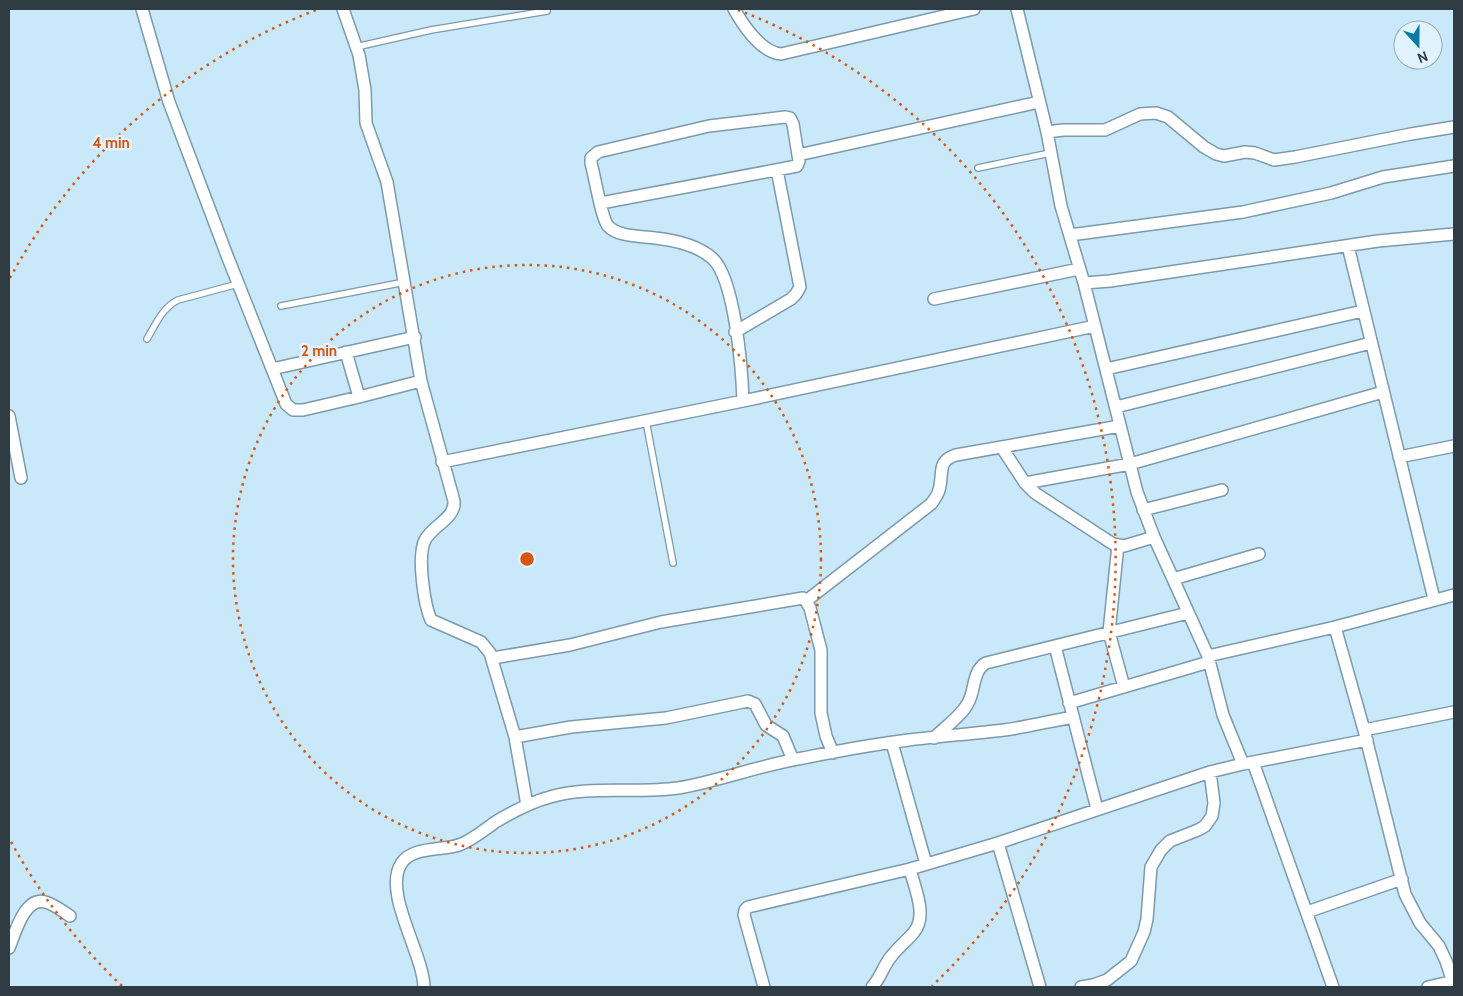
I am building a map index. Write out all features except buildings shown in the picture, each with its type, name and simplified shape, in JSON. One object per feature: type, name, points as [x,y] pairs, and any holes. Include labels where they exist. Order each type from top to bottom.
[{"type":"street","points":[[142,9],[170,102],[238,284],[286,404],[293,410],[303,410],[421,381]]},
{"type":"street","points":[[343,9],[363,72],[366,124],[387,182],[421,381],[454,508],[428,535],[424,545],[422,582],[430,617],[437,624],[481,642],[487,647],[493,658],[515,737],[527,805]]},
{"type":"street","points":[[734,9],[760,43],[771,52],[781,54],[974,9]]},
{"type":"street","points":[[1017,9],[1047,132],[1061,206],[1084,283],[1130,464],[1144,510],[1208,659],[1223,715],[1248,763],[1307,912],[1333,987]]},
{"type":"street","points":[[798,155],[1039,102]]},
{"type":"street","points":[[1047,132],[1105,130],[1140,114],[1156,113],[1168,117],[1204,147],[1216,154],[1224,156],[1245,152],[1255,153],[1274,160],[1454,127]]},
{"type":"street","points":[[601,203],[797,166],[799,163],[798,155],[790,118],[785,116],[709,126],[595,153],[591,158],[601,203],[607,224],[614,230],[677,242],[695,248],[711,258],[721,270],[729,294],[742,371],[743,401]]},
{"type":"street","points":[[1070,234],[1243,212],[1331,193],[1383,178],[1454,166]]},
{"type":"street","points":[[735,332],[791,298],[800,287],[777,170]]},
{"type":"street","points":[[1084,283],[1378,241],[1454,234]]},
{"type":"street","points":[[1348,246],[1434,599]]},
{"type":"street","points":[[934,299],[1079,269]]},
{"type":"street","points":[[1106,369],[1363,311]]},
{"type":"street","points":[[442,462],[743,401],[1095,326]]},
{"type":"street","points":[[272,369],[415,337]]},
{"type":"street","points":[[1116,407],[1371,343]]},
{"type":"street","points":[[346,352],[359,397]]},
{"type":"street","points":[[1024,483],[1130,464],[1383,392]]},
{"type":"street","points":[[9,416],[21,478]]},
{"type":"street","points":[[806,601],[931,504],[939,489],[942,465],[947,459],[1120,426]]},
{"type":"street","points":[[1399,457],[1454,446]]},
{"type":"street","points":[[1002,448],[1024,483],[1041,498],[1113,544],[1131,545],[1154,537]]},
{"type":"street","points":[[1144,510],[1222,490]]},
{"type":"street","points":[[1118,545],[1109,632],[1124,687]]},
{"type":"street","points":[[1173,579],[1259,554]]},
{"type":"street","points":[[1069,703],[1208,659],[1454,595]]},
{"type":"street","points":[[493,658],[570,645],[661,622],[799,598],[806,601],[821,650],[821,713],[824,730],[833,752]]},
{"type":"street","points":[[934,738],[966,707],[972,695],[977,673],[982,665],[990,661],[1188,612]]},
{"type":"street","points":[[1335,627],[1366,735],[1406,894],[1420,923],[1439,946],[1454,982],[1428,987]]},
{"type":"street","points":[[1055,646],[1097,809]]},
{"type":"street","points":[[515,737],[571,728],[690,714],[748,701],[755,704],[766,725],[783,736],[793,760]]},
{"type":"street","points":[[764,987],[744,915],[746,908],[926,864],[998,843],[1210,772],[1454,712]]},
{"type":"street","points":[[424,987],[421,967],[400,906],[396,886],[397,873],[400,866],[404,860],[414,854],[466,842],[497,821],[527,805],[551,796],[568,793],[648,791],[684,787],[833,752],[892,742],[1004,730],[1073,717]]},
{"type":"street","points":[[892,742],[926,864]]},
{"type":"street","points":[[1081,987],[1107,980],[1131,961],[1144,932],[1147,918],[1151,867],[1161,850],[1170,841],[1205,826],[1212,816],[1214,803],[1210,772]]},
{"type":"street","points":[[998,843],[1040,987]]},
{"type":"street","points":[[872,987],[892,955],[914,932],[920,922],[920,911],[910,868]]},
{"type":"street","points":[[1307,912],[1402,879]]},
{"type":"street","points":[[9,948],[22,916],[36,902],[50,904],[70,916]]},
{"type":"lane","points":[[356,47],[431,30],[547,11]]},
{"type":"lane","points":[[978,168],[1050,153]]},
{"type":"lane","points":[[281,306],[405,282]]},
{"type":"lane","points":[[147,339],[164,309],[170,304],[178,300],[238,284]]},
{"type":"lane","points":[[646,421],[673,563]]}]
